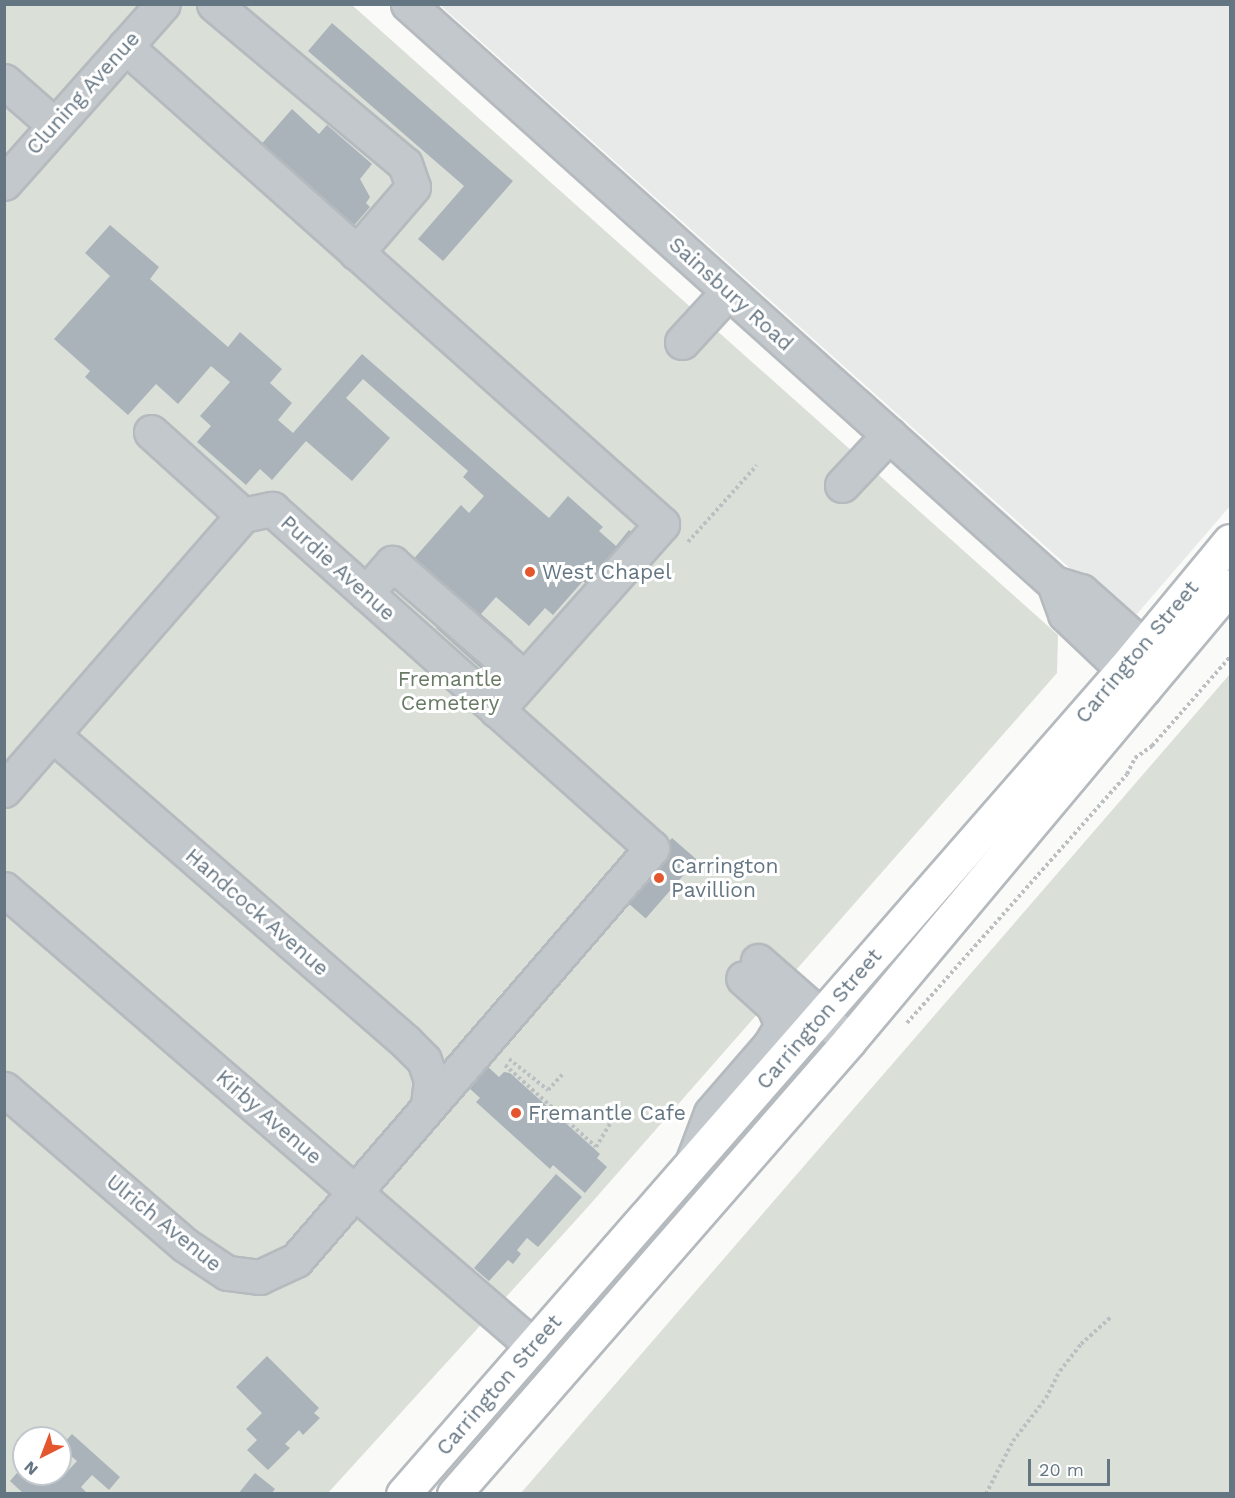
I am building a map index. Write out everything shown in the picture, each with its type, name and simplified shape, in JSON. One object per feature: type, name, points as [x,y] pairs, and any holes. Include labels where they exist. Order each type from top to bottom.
[{"type":"main road","name":"Carrington Street","points":[[454,1494],[849,1041],[1145,668],[1230,542]]},
{"type":"main road","name":"Carrington Street","points":[[403,1494],[821,1016],[1145,668],[1230,586]]},
{"type":"street","name":"Cluning Avenue","points":[[4,183],[53,124],[163,4]]},
{"type":"street","points":[[214,4],[405,164],[413,187],[356,253]]},
{"type":"street","name":"Sainsbury Road","points":[[408,4],[1054,583],[1081,591],[1145,668]]},
{"type":"street","points":[[125,46],[663,524],[497,710]]},
{"type":"street","points":[[4,81],[53,124]]},
{"type":"street","points":[[682,342],[728,292]]},
{"type":"street","points":[[4,790],[243,515],[151,432]]},
{"type":"street","points":[[842,485],[889,435]]},
{"type":"street","name":"Purdie Avenue","points":[[243,515],[272,509],[652,848],[611,894]]},
{"type":"street","points":[[366,594],[392,563],[525,679]]},
{"type":"street","name":"Handcock Avenue","points":[[53,735],[406,1042],[424,1060],[431,1080],[428,1107]]},
{"type":"street","name":"Kirby Avenue","points":[[4,889],[533,1346]]},
{"type":"street","name":"Ulrich Avenue","points":[[4,1089],[185,1245],[227,1273],[260,1276],[296,1260],[611,894]]},
{"type":"street","points":[[692,1164],[711,1113],[770,1046],[782,1024],[751,970],[821,1016],[849,1041]]},
{"type":"path","points":[[480,1044],[596,1147],[613,1119]]},
{"type":"path","points":[[505,1065],[510,1058],[548,1090],[563,1074]]},
{"type":"path","points":[[986,1494],[1013,1441],[1037,1412],[1060,1371],[1081,1344],[1111,1317]]},
{"type":"shaded area","points":[[440,5],[1230,5],[1230,506],[1130,622]]},
{"type":"green space","name":"Fremantle Cemetery","points":[[5,5],[352,5],[1058,635],[1057,673],[586,1209],[328,1493],[5,1494]]},
{"type":"green space","points":[[1230,674],[1230,1493],[521,1493]]},
{"type":"building","points":[[332,23],[513,181],[443,261],[418,239],[464,186],[308,51]]},
{"type":"building","points":[[292,109],[319,134],[327,125],[372,164],[360,179],[370,197],[366,203],[370,207],[351,229],[258,148]]},
{"type":"building","points":[[110,225],[159,267],[150,279],[228,347],[240,332],[282,369],[270,383],[292,403],[278,420],[293,433],[362,354],[549,518],[568,496],[603,527],[599,531],[616,546],[629,530],[656,553],[611,605],[583,581],[553,615],[545,608],[529,626],[496,597],[481,614],[513,642],[486,673],[436,628],[457,604],[410,563],[461,505],[469,513],[484,496],[463,477],[468,471],[363,379],[346,398],[390,438],[352,481],[306,441],[272,480],[260,469],[246,485],[197,442],[211,426],[200,416],[230,382],[211,366],[178,404],[156,384],[128,415],[85,377],[90,371],[54,339],[110,276],[85,253]]},
{"type":"building","name":"Carrington Pavillion","points":[[672,838],[697,860],[646,919],[621,897]]},
{"type":"building","points":[[487,1066],[499,1077],[504,1072],[510,1073],[600,1154],[597,1158],[607,1167],[585,1193],[553,1165],[550,1169],[476,1102],[480,1098],[468,1087]]},
{"type":"building","points":[[556,1174],[582,1197],[538,1247],[527,1238],[517,1250],[521,1254],[513,1264],[508,1260],[489,1281],[474,1268]]},
{"type":"building","points":[[267,1356],[319,1408],[314,1413],[320,1418],[303,1435],[299,1430],[285,1444],[290,1448],[268,1470],[247,1450],[257,1440],[246,1429],[262,1413],[236,1387]]},
{"type":"building","points":[[72,1434],[120,1477],[109,1490],[92,1475],[81,1487],[88,1494],[24,1494],[15,1486],[72,1486],[72,1466],[77,1461],[72,1457]]},
{"type":"building","points":[[255,1473],[275,1489],[271,1494],[238,1494]]},
{"type":"place","name":"West Chapel","points":[[530,572]]},
{"type":"place","name":"Carrington Pavillion","points":[[659,878]]},
{"type":"place","name":"Fremantle Cafe","points":[[516,1113]]}]
